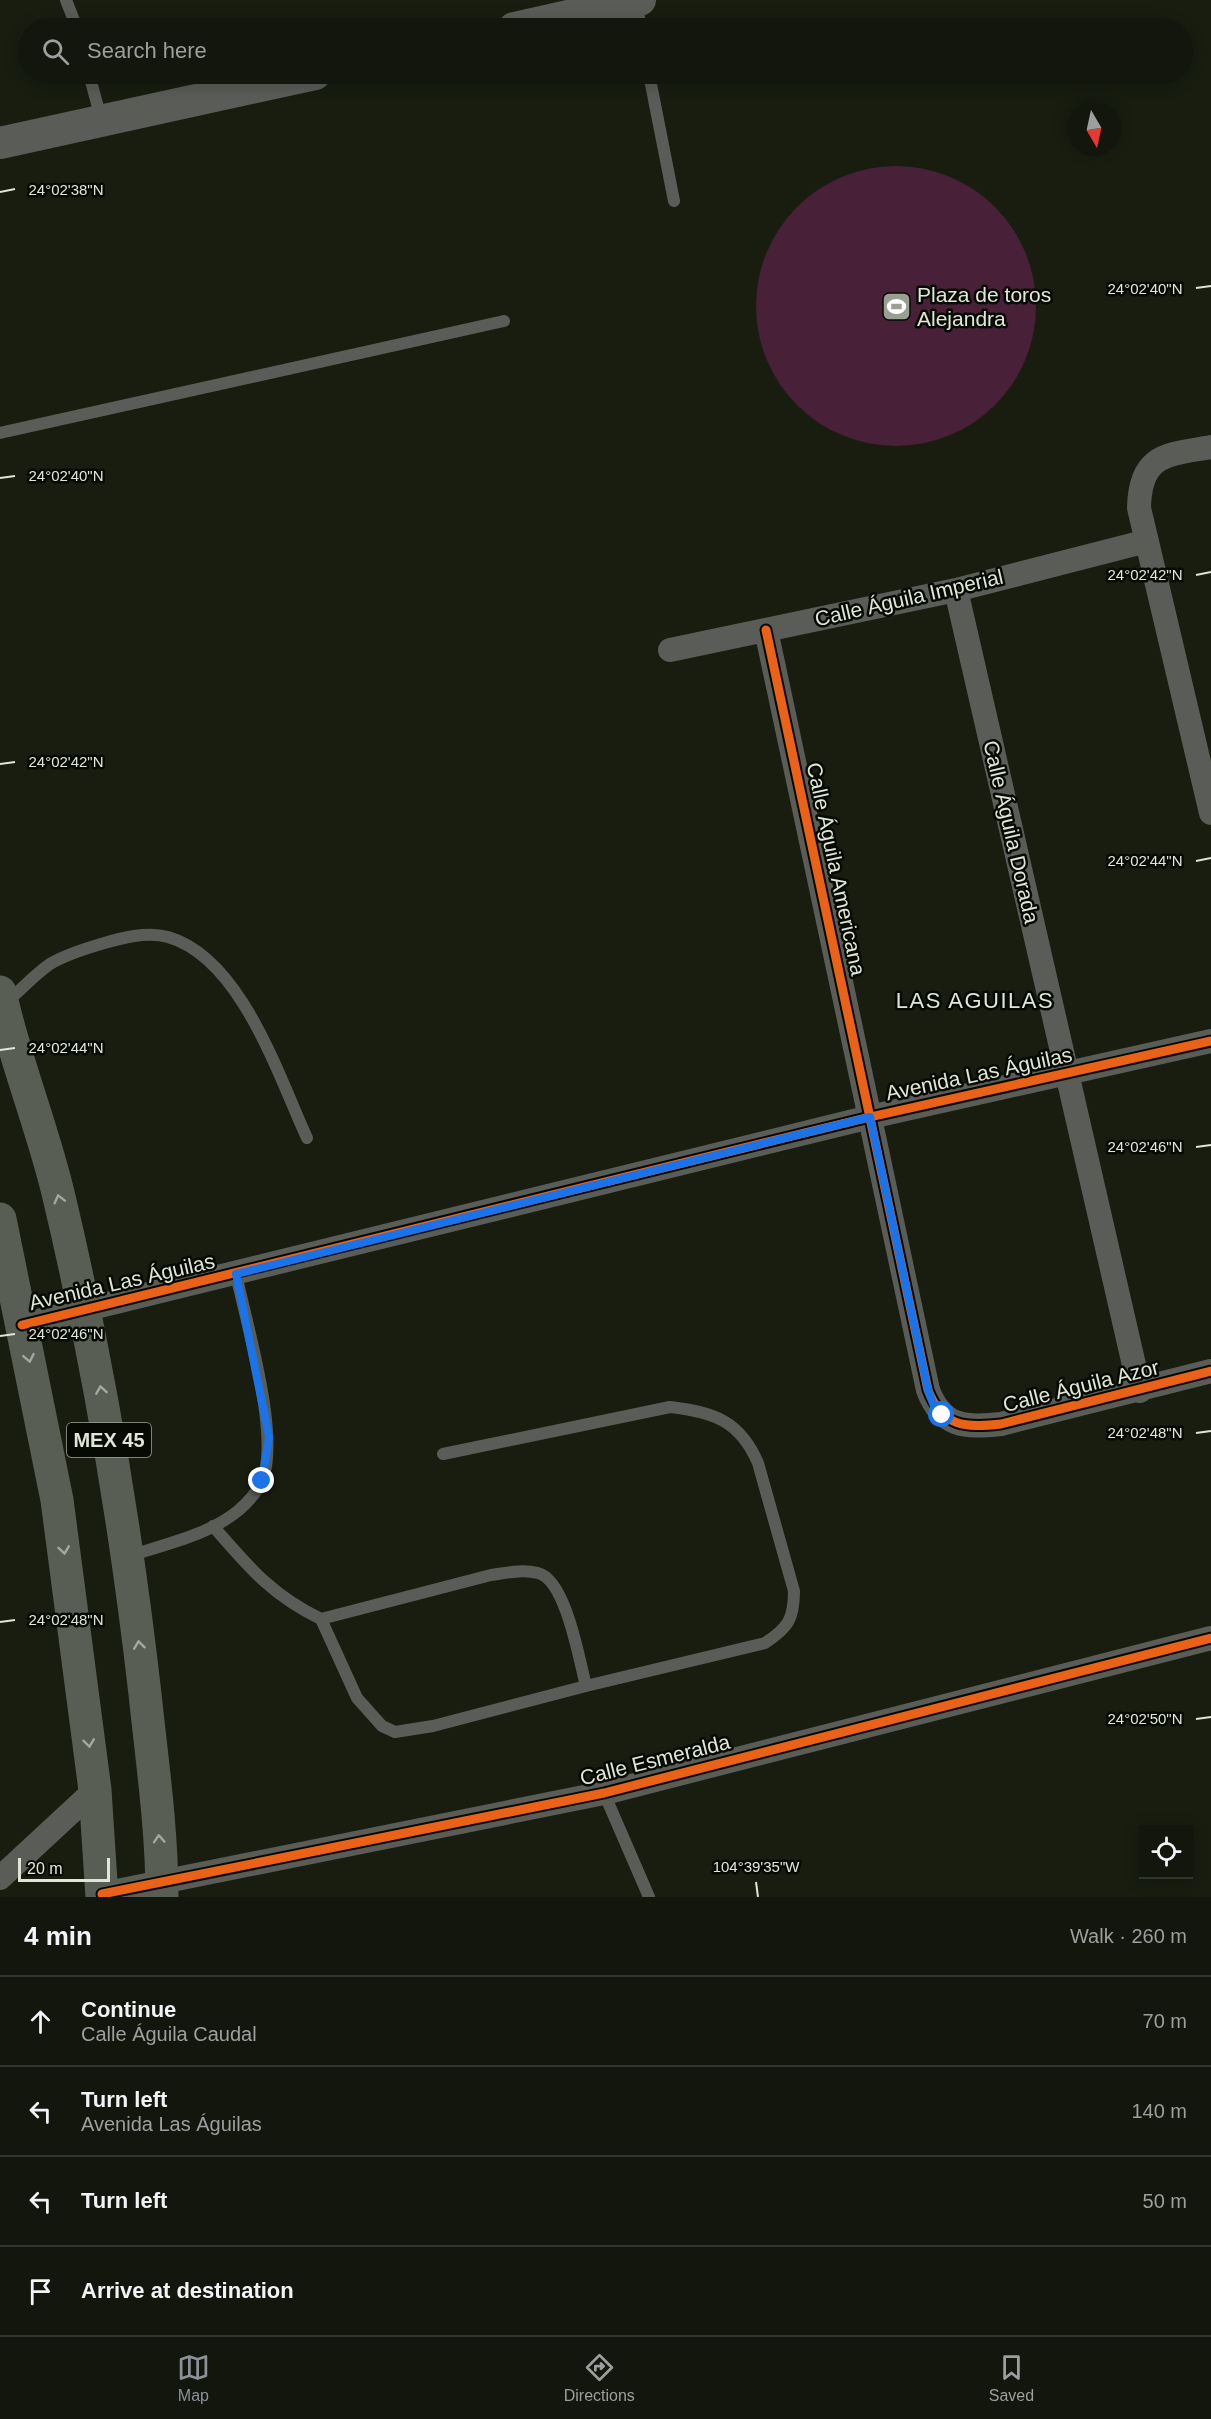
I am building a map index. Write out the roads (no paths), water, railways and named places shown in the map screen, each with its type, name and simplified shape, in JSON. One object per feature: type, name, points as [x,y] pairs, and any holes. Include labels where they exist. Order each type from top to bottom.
[{"type":"main road","name":"MEX 45","points":[[1,1002],[58,1195],[99,1380],[128,1556],[155,1785],[162,1890]]},
{"type":"main road","name":"MEX 45","points":[[0,1219],[57,1500],[95,1791],[102,1895]]},
{"type":"street","points":[[573,18],[638,7]]},
{"type":"street","points":[[0,143],[271,84]]},
{"type":"street","points":[[1211,447],[1170,455],[1149,466],[1140,486],[1139,508],[1211,813]]},
{"type":"street","name":"Calle Águila Imperial","points":[[670,650],[956,590],[1147,541]]},
{"type":"street","name":"Calle Águila Dorada","points":[[956,590],[1065,1073],[1140,1391]]},
{"type":"street","name":"Calle Águila Americana","points":[[766,630],[928,1390],[934,1406],[942,1415],[958,1425]]},
{"type":"street","name":"Avenida Las Águilas","points":[[22,1324],[236,1274],[870,1117],[1211,1041]]},
{"type":"street","name":"Calle Águila Azor","points":[[958,1425],[979,1427],[1001,1425],[1211,1371]]},
{"type":"street","name":"Calle Esmeralda","points":[[102,1895],[162,1890],[604,1793],[1211,1638]]},
{"type":"street","points":[[0,1878],[95,1791]]},
{"type":"lane","points":[[66,0],[73,18]]},
{"type":"lane","points":[[92,84],[102,122]]},
{"type":"lane","points":[[651,84],[674,201]]},
{"type":"lane","points":[[0,433],[504,321]]},
{"type":"lane","points":[[1,1002],[50,965],[78,951],[114,940],[141,935],[166,936],[184,943],[213,965],[235,991],[259,1032],[307,1138]]},
{"type":"lane","points":[[128,1556],[183,1539],[213,1526],[250,1500],[262,1481],[269,1437],[236,1274]]},
{"type":"lane","points":[[213,1526],[273,1591],[292,1605],[321,1619],[357,1698],[382,1726],[395,1732],[433,1726],[765,1643],[788,1625],[794,1608],[794,1591],[758,1464],[749,1444],[738,1430],[719,1418],[696,1410],[670,1407],[443,1454]]},
{"type":"lane","points":[[321,1619],[491,1575],[519,1571],[540,1573],[554,1584],[564,1605],[586,1686]]},
{"type":"lane","points":[[604,1793],[649,1897]]},
{"type":"place","name":"Plaza de toros Alejandra","points":[[896,307]]},
{"type":"district","name":"LAS AGUILAS","points":[[975,1000]]}]
